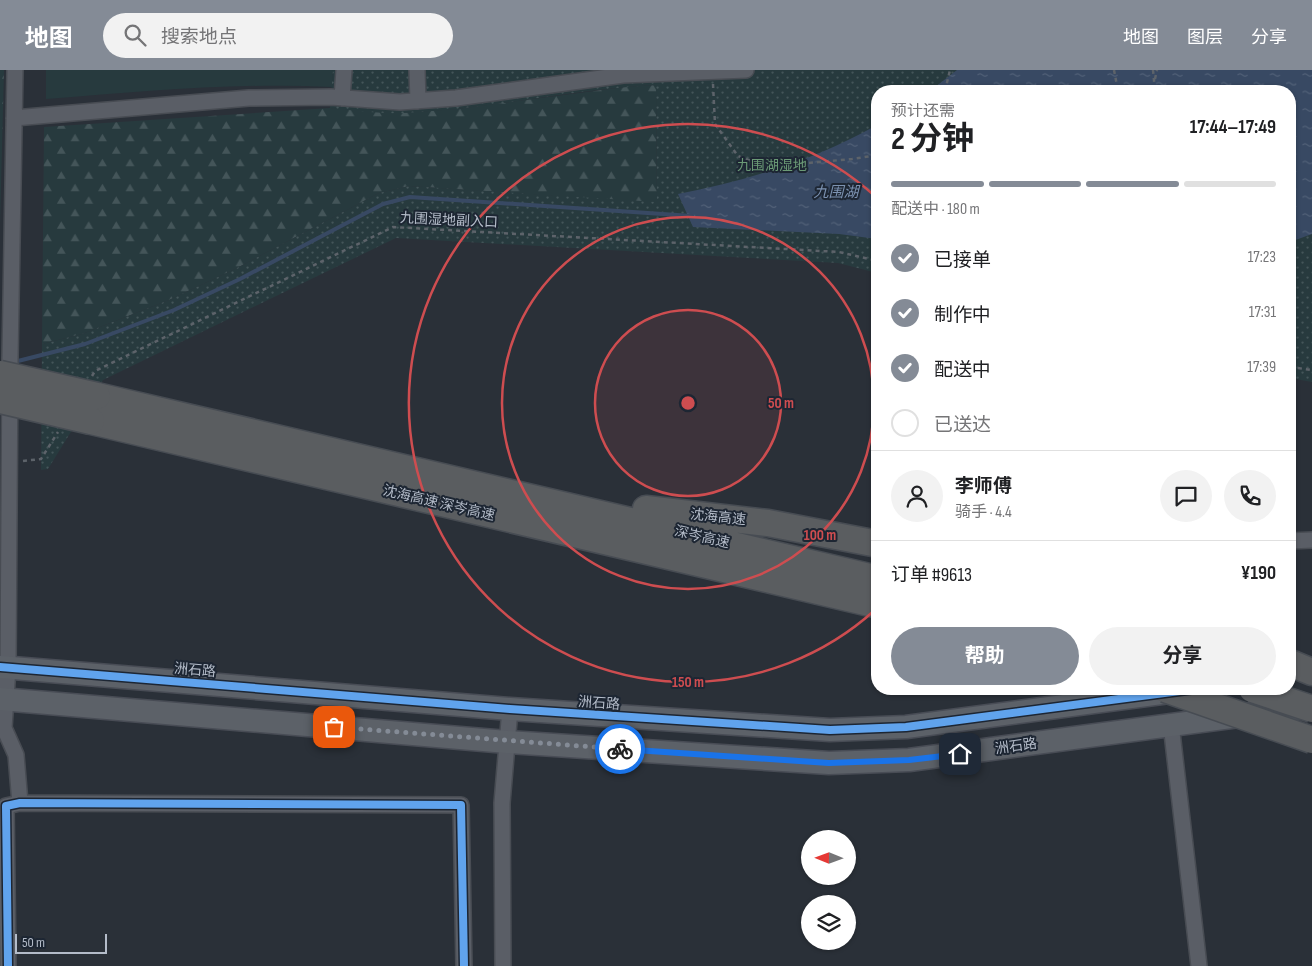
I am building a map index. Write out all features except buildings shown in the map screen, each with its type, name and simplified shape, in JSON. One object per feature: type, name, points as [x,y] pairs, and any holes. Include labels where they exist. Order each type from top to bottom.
[{"type":"highway","name":"沈海高速 深岑高速","points":[[6,367],[526,496]]},
{"type":"highway","name":"沈海高速 深岑高速","points":[[0,400],[871,603]]},
{"type":"highway","name":"沈海高速","points":[[526,496],[768,523],[871,543]]},
{"type":"highway","name":"深岑高速","points":[[526,496],[871,577]]},
{"type":"highway","points":[[1296,666],[1312,673]]},
{"type":"highway","points":[[1182,695],[1312,740]]},
{"type":"highway","points":[[1271,695],[1312,708]]},
{"type":"main road","name":"洲石路","points":[[4,667],[510,709],[830,730],[916,726],[1150,695]]},
{"type":"main road","points":[[1296,675],[1312,673]]},
{"type":"main road","name":"洲石路","points":[[3,699],[507,742],[829,763],[909,760],[1171,724],[1312,708]]},
{"type":"street","points":[[6,191],[9,70]]},
{"type":"street","points":[[15,70],[6,367],[9,462],[2,729],[16,755],[20,803]]},
{"type":"street","points":[[342,98],[344,70]]},
{"type":"street","points":[[417,70],[418,101]]},
{"type":"street","points":[[14,118],[249,98],[342,98],[400,102],[418,101],[456,98],[596,75],[746,70]]},
{"type":"street","points":[[1296,541],[1312,540]]},
{"type":"street","points":[[503,966],[502,803],[510,709]]},
{"type":"street","points":[[1171,724],[1199,966]]},
{"type":"street","points":[[8,966],[6,806],[20,803],[461,805],[464,966]]},
{"type":"path","points":[[946,85],[950,70]]},
{"type":"path","points":[[1114,70],[1117,85]]},
{"type":"path","points":[[1153,70],[1155,81]]},
{"type":"path","points":[[1155,85],[1157,70]]},
{"type":"path","points":[[713,72],[715,124],[738,156],[759,164],[816,163],[871,155]]},
{"type":"path","points":[[1296,368],[1312,370]]},
{"type":"path","points":[[9,462],[41,459],[61,427]]},
{"type":"green space","points":[[0,70],[4,70],[0,224]]},
{"type":"green space","points":[[46,70],[333,70],[332,87],[224,87],[46,99]]},
{"type":"green space","name":"九围湖湿地","points":[[333,70],[1312,70],[1312,382],[1296,379],[1296,85],[871,85],[871,271],[838,263],[396,238],[103,380],[48,469],[41,470],[42,344],[82,334],[169,300],[235,269],[379,193],[409,186],[657,202],[656,85],[624,87],[434,111],[384,113],[330,108]]},
{"type":"green space","points":[[656,85],[657,203],[409,186],[379,193],[235,269],[169,300],[82,334],[42,344],[44,127],[330,108],[400,113],[457,109],[625,87]]},
{"type":"water","points":[[957,70],[1312,70],[1312,234],[1296,240],[1296,85],[938,85]]},
{"type":"water","name":"九围湖","points":[[871,128],[871,238],[839,234],[693,227],[678,194],[730,182],[781,167],[830,149]]},
{"type":"waterway","points":[[14,362],[85,344],[174,310],[240,279],[383,204],[410,197],[692,216]]},
{"type":"cycle path","points":[[0,667],[510,709],[830,730],[906,727],[1149,695]]},
{"type":"cycle path","points":[[8,966],[6,806],[20,803],[461,805],[464,966]]},
{"type":"way so far","points":[[334,727],[507,742],[620,749]]},
{"type":"route","points":[[620,749],[829,763],[909,760],[960,754]]}]
